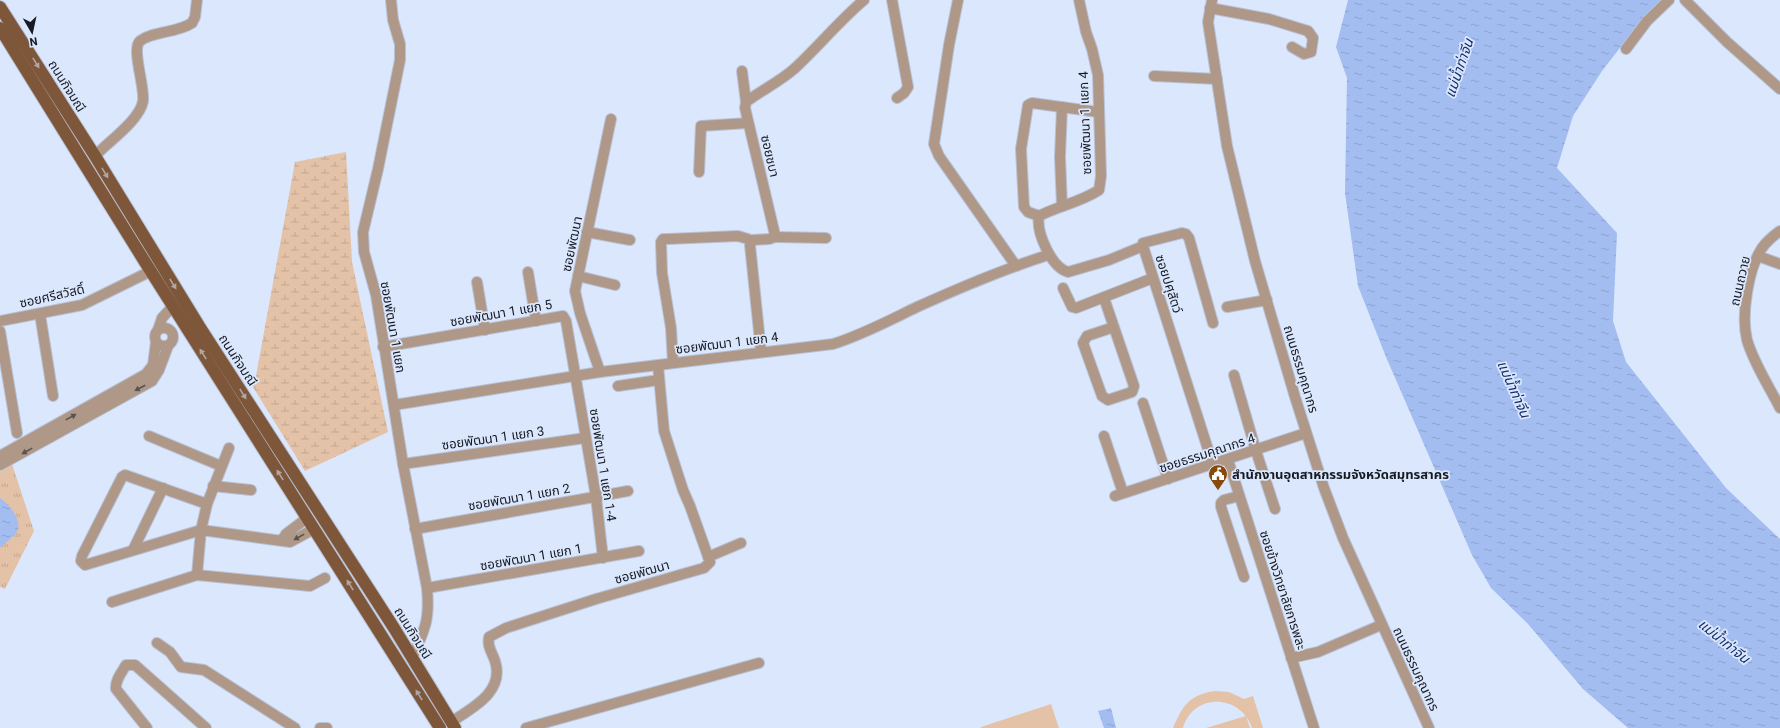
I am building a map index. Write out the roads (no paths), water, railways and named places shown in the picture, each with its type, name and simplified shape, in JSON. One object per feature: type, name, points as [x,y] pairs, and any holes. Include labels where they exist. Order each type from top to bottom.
[{"type":"main road","name":"ถนนกิจมณี","points":[[0,7],[95,156],[199,326],[412,658],[453,725]]},
{"type":"main road","name":"ถนนกิจมณี","points":[[0,28],[189,332],[440,728]]},
{"type":"main road","points":[[83,163],[95,156]]},
{"type":"street","points":[[95,156],[137,114],[141,107],[143,101],[142,84],[136,55],[136,46],[139,42],[147,38],[192,23],[195,17],[197,0]]},
{"type":"street","name":"ซอยพัฒนา 1 แยก","points":[[391,0],[393,20],[400,44],[400,60],[378,169],[363,232],[364,252],[376,295],[383,347],[403,464],[427,588],[429,606],[428,621],[412,658]]},
{"type":"street","points":[[746,102],[779,81],[795,68],[847,14],[864,0]]},
{"type":"street","points":[[892,0],[908,87],[904,93],[897,98]]},
{"type":"street","points":[[958,0],[949,45],[934,144],[939,156],[1016,266]]},
{"type":"street","name":"ซอยพัฒนา 1 แยก 4","points":[[1039,216],[1099,190],[1101,176],[1098,75],[1079,0]]},
{"type":"street","points":[[1626,49],[1643,26],[1669,0]]},
{"type":"street","points":[[1685,0],[1727,42],[1780,89]]},
{"type":"street","points":[[1211,4],[1308,31],[1313,38],[1311,52],[1304,54],[1292,47]]},
{"type":"street","name":"ถนนธรรมคุณากร","points":[[1211,4],[1208,22],[1227,146],[1255,261],[1306,433],[1324,488],[1343,538],[1429,728]]},
{"type":"street","name":"ซอยชบา","points":[[742,71],[746,102],[745,108],[775,231],[774,237]]},
{"type":"street","points":[[1154,76],[1216,79]]},
{"type":"street","points":[[1098,112],[1032,103],[1028,105],[1026,109],[1021,149],[1024,207],[1028,212],[1039,216],[1038,222],[1048,255],[1056,266],[1062,271],[1068,272],[1109,260],[1143,246]]},
{"type":"street","points":[[1062,108],[1060,157],[1062,206]]},
{"type":"street","name":"ซอยพัฒนา","points":[[600,372],[577,302],[575,290],[611,119]]},
{"type":"street","points":[[699,172],[701,126],[748,123]]},
{"type":"street","name":"ถนนถวาย","points":[[1780,231],[1769,239],[1758,256],[1748,293],[1745,323],[1747,339],[1756,363],[1780,408]]},
{"type":"street","points":[[587,232],[630,240]]},
{"type":"street","name":"ซอยปศุสัตว์","points":[[1213,323],[1189,238],[1186,234],[1182,233],[1143,243],[1213,465]]},
{"type":"street","points":[[673,363],[671,328],[662,273],[661,242],[668,239],[738,236],[748,239],[751,242]]},
{"type":"street","points":[[751,242],[753,240],[769,239],[774,237],[826,238]]},
{"type":"street","points":[[751,242],[750,245],[761,351]]},
{"type":"street","name":"ซอยพัฒนา 1 แยก 4","points":[[394,405],[600,372],[761,351],[823,345],[842,341],[927,302],[1016,266],[1048,255]]},
{"type":"street","points":[[1758,256],[1780,264]]},
{"type":"street","name":"ซอยศรีสวัสดิ์","points":[[0,321],[82,305],[151,271]]},
{"type":"street","points":[[528,272],[536,321]]},
{"type":"street","points":[[578,276],[615,285]]},
{"type":"street","points":[[1062,288],[1072,307],[1076,308],[1153,278]]},
{"type":"street","points":[[476,282],[485,330]]},
{"type":"street","points":[[1104,298],[1114,327],[1134,390],[1108,400],[1102,396],[1084,343],[1087,336],[1114,327]]},
{"type":"street","points":[[1227,307],[1267,300]]},
{"type":"street","points":[[98,407],[150,371],[153,365],[156,342],[155,336],[162,318],[173,306]]},
{"type":"street","points":[[40,314],[53,396]]},
{"type":"street","name":"ซอยพัฒนา 1 แยก 5","points":[[383,347],[563,316],[566,321],[575,377]]},
{"type":"street","points":[[0,465],[38,440],[98,407],[152,382],[174,337],[172,331],[167,328],[158,330]]},
{"type":"street","points":[[0,331],[17,433]]},
{"type":"street","points":[[156,342],[160,345],[170,345],[189,332]]},
{"type":"street","points":[[658,365],[664,432],[683,490],[708,557],[741,543]]},
{"type":"street","points":[[1234,375],[1275,509]]},
{"type":"street","name":"ซอยพัฒนา 1 แยก 1-4","points":[[575,377],[596,497],[604,558]]},
{"type":"street","points":[[618,386],[660,380]]},
{"type":"street","points":[[1143,403],[1168,479]]},
{"type":"street","name":"ซอยธรรมคุณากร 4","points":[[1104,436],[1119,494],[1256,451],[1306,433]]},
{"type":"street","points":[[149,436],[222,466]]},
{"type":"street","name":"ซอยพัฒนา 1 แยก 3","points":[[403,464],[585,438]]},
{"type":"street","points":[[0,456],[38,440]]},
{"type":"street","points":[[197,575],[201,530],[207,504],[229,448]]},
{"type":"street","name":"ซอยข้างวิทยาลัยการพละ","points":[[1228,460],[1314,728]]},
{"type":"street","points":[[207,504],[129,475],[122,477],[82,556],[82,561],[85,565],[201,530],[290,542],[314,529]]},
{"type":"street","points":[[213,486],[251,490]]},
{"type":"street","points":[[133,550],[163,488]]},
{"type":"street","name":"ซอยพัฒนา 1 แยก 2","points":[[415,529],[628,491]]},
{"type":"street","points":[[1239,496],[1224,500],[1221,503],[1221,507],[1244,577]]},
{"type":"street","points":[[282,540],[286,534],[307,518]]},
{"type":"street","name":"ซอยพัฒนา 1 แยก 1","points":[[427,588],[639,551]]},
{"type":"street","name":"ซอยพัฒนา","points":[[453,725],[491,693],[496,678],[496,661],[488,647],[489,637],[506,628],[589,601],[704,568],[710,562],[708,557]]},
{"type":"street","points":[[112,602],[197,575],[310,586],[325,578]]},
{"type":"street","points":[[1291,658],[1318,652],[1382,625]]},
{"type":"street","points":[[156,644],[170,652],[181,667],[204,670],[295,728]]},
{"type":"street","points":[[526,728],[759,663]]},
{"type":"street","points":[[147,728],[116,689],[119,677],[126,665],[135,664],[206,728]]},
{"type":"street","points":[[320,728],[327,728]]},
{"type":"water","name":"แม่น้ำท่าจีน","points":[[1348,0],[1664,0],[1633,31],[1602,71],[1573,116],[1557,168],[1617,233],[1613,321],[1626,362],[1726,488],[1780,539],[1780,728],[1628,728],[1583,689],[1528,624],[1491,588],[1472,555],[1386,357],[1358,286],[1345,193],[1347,78],[1336,47]]},
{"type":"water","points":[[0,498],[7,503],[16,516],[18,521],[18,530],[0,548]]},
{"type":"water","points":[[1111,708],[1116,728],[1104,728],[1098,711]]},
{"type":"place","name":"สำนักงานอุตสาหกรรมจังหวัดสมุทรสาคร","points":[[1218,491]]}]
